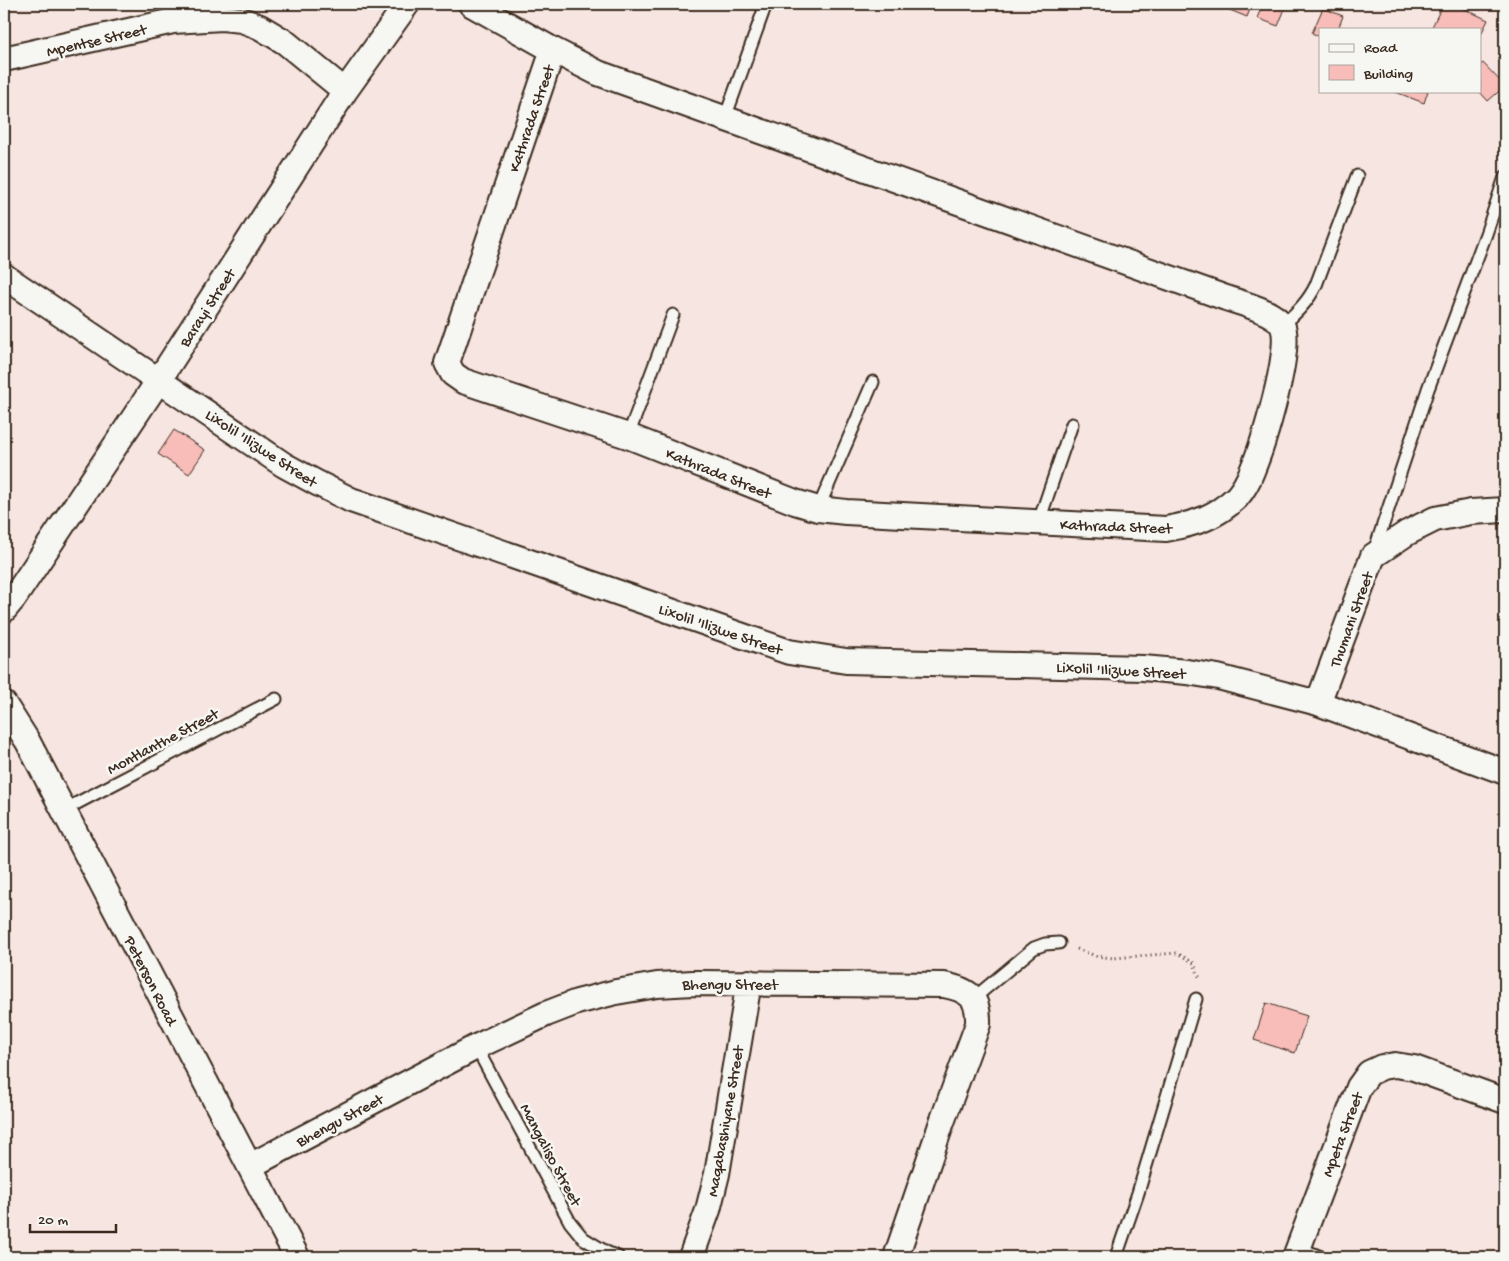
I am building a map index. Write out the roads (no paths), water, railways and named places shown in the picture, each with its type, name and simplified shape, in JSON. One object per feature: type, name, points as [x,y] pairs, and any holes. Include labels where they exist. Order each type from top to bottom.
[{"type":"street","name":"Barayi Street","points":[[4,610],[14,598],[160,380],[345,91],[407,4]]},
{"type":"street","name":"Kathrada Street","points":[[471,4],[598,73],[1273,316],[1282,326],[1285,341],[1278,383],[1268,425],[1252,472],[1238,495],[1221,511],[1207,519],[1187,526],[1166,529],[818,509],[795,502],[628,436],[463,381],[453,374],[447,363],[553,50]]},
{"type":"street","name":"Mpentse Street","points":[[4,60],[171,12],[242,20],[260,27],[285,42],[345,91]]},
{"type":"street","name":"Lixolil 'Ilizwe Street","points":[[4,276],[284,465],[317,484],[351,500],[789,652],[846,661],[1123,668],[1187,672],[1238,681],[1318,704],[1505,772]]},
{"type":"street","name":"Thumani Street","points":[[1318,704],[1373,556],[1407,533],[1435,519],[1471,512],[1505,510]]},
{"type":"street","name":"Peterson Road","points":[[4,704],[28,742],[297,1257]]},
{"type":"street","name":"Bhengu Street","points":[[250,1166],[476,1047],[576,1002],[616,992],[657,985],[693,982],[944,985],[963,990],[974,998]]},
{"type":"street","name":"Maqabashiyane Street","points":[[691,1257],[708,1210],[717,1174],[749,982]]},
{"type":"street","points":[[896,1257],[978,1024],[979,1011],[974,998]]},
{"type":"street","name":"Mpeta Street","points":[[1297,1253],[1358,1087],[1369,1073],[1382,1067],[1396,1065],[1414,1068],[1505,1101]]},
{"type":"lane","points":[[725,118],[766,4]]},
{"type":"lane","points":[[1282,326],[1311,297],[1357,176]]},
{"type":"lane","points":[[1373,556],[1428,389],[1486,234],[1505,177]]},
{"type":"lane","points":[[628,436],[673,315]]},
{"type":"lane","points":[[818,509],[873,382]]},
{"type":"lane","points":[[1039,522],[1072,424]]},
{"type":"lane","name":"Montlanthe Street","points":[[64,810],[276,699]]},
{"type":"lane","points":[[974,998],[1034,948],[1045,944],[1060,943]]},
{"type":"lane","points":[[1116,1257],[1138,1193],[1196,999]]},
{"type":"lane","name":"Mangaliso Street","points":[[476,1047],[570,1222],[583,1238],[618,1257]]},
{"type":"lane","name":"Mpeta Street","points":[[1297,1253],[1322,1257]]}]
